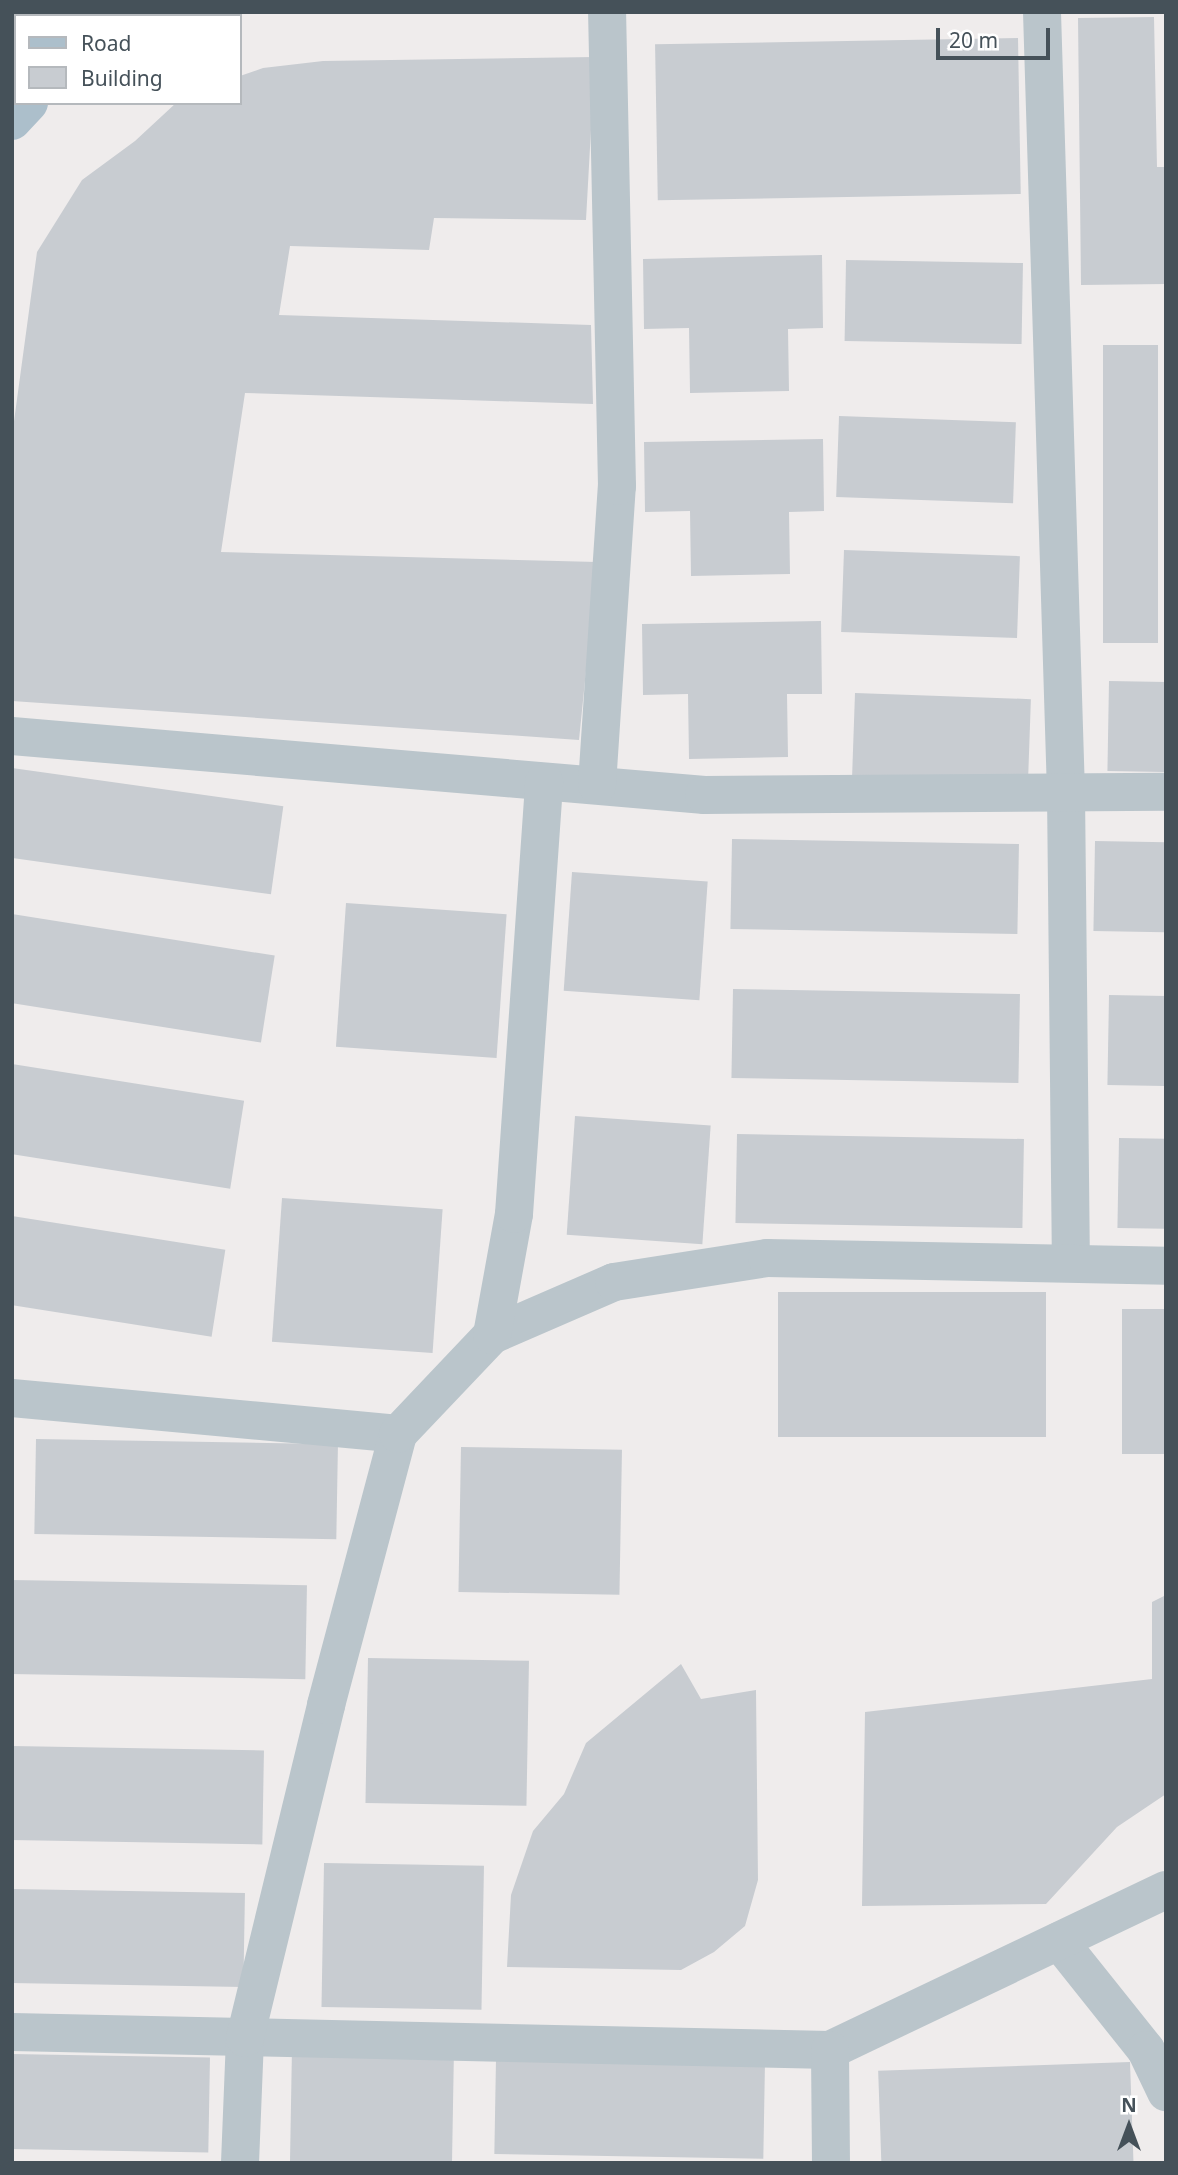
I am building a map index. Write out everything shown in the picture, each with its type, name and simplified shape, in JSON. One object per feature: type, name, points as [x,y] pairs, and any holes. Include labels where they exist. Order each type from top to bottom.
[{"type":"main road","points":[[12,121],[27,105]]},
{"type":"street","points":[[597,785],[617,486],[607,12]]},
{"type":"street","points":[[1042,12],[1066,793],[1071,1263]]},
{"type":"street","points":[[12,736],[704,795],[1166,792]]},
{"type":"street","points":[[492,1335],[514,1214],[544,782]]},
{"type":"street","points":[[240,2163],[245,2038],[327,1705],[398,1434],[492,1335],[614,1282],[767,1258],[1166,1266]]},
{"type":"street","points":[[12,1398],[398,1434]]},
{"type":"street","points":[[12,2032],[830,2050],[1166,1890]]},
{"type":"street","points":[[1059,1941],[1146,2050],[1166,2092]]},
{"type":"street","points":[[830,2050],[831,2163]]},
{"type":"building","points":[[1154,17],[1157,167],[1166,167],[1166,284],[1081,285],[1078,18]]},
{"type":"building","points":[[1018,38],[1021,194],[658,200],[655,44]]},
{"type":"building","points":[[595,57],[586,220],[434,218],[429,250],[290,246],[279,315],[591,325],[593,404],[245,393],[221,552],[597,562],[579,740],[12,701],[12,436],[37,252],[82,180],[135,141],[174,105],[242,105],[242,75],[263,68],[323,61]]},
{"type":"building","points":[[822,255],[823,328],[788,329],[789,391],[690,393],[689,328],[644,329],[643,259]]},
{"type":"building","points":[[846,260],[1023,263],[1022,344],[845,341]]},
{"type":"building","points":[[1103,345],[1158,345],[1158,643],[1103,643]]},
{"type":"building","points":[[839,416],[1016,422],[1013,503],[836,497]]},
{"type":"building","points":[[823,439],[824,511],[789,512],[790,574],[691,576],[690,511],[645,512],[644,442]]},
{"type":"building","points":[[844,550],[1020,556],[1017,638],[841,632]]},
{"type":"building","points":[[821,621],[822,694],[787,694],[788,757],[689,759],[688,694],[643,695],[642,624]]},
{"type":"building","points":[[1109,681],[1166,682],[1164,772],[1107,771]]},
{"type":"building","points":[[855,693],[1031,699],[1028,781],[852,775]]},
{"type":"building","points":[[12,768],[283,806],[271,894],[12,858]]},
{"type":"building","points":[[732,839],[1019,844],[1017,934],[730,929]]},
{"type":"building","points":[[1095,841],[1166,842],[1164,932],[1093,931]]},
{"type":"building","points":[[572,872],[708,881],[699,1000],[564,991]]},
{"type":"building","points":[[346,903],[507,914],[497,1058],[336,1047]]},
{"type":"building","points":[[12,914],[275,956],[261,1043],[12,1003]]},
{"type":"building","points":[[733,989],[1020,994],[1018,1083],[731,1078]]},
{"type":"building","points":[[1109,995],[1166,996],[1164,1086],[1107,1085]]},
{"type":"building","points":[[12,1064],[244,1101],[230,1189],[12,1154]]},
{"type":"building","points":[[575,1116],[711,1125],[702,1244],[567,1235]]},
{"type":"building","points":[[737,1134],[1024,1139],[1022,1228],[735,1223]]},
{"type":"building","points":[[1119,1138],[1166,1139],[1164,1229],[1117,1228]]},
{"type":"building","points":[[282,1198],[443,1209],[433,1353],[272,1342]]},
{"type":"building","points":[[12,1216],[225,1250],[212,1337],[12,1305]]},
{"type":"building","points":[[778,1292],[1046,1292],[1046,1437],[778,1437]]},
{"type":"building","points":[[1122,1309],[1166,1309],[1166,1454],[1122,1454]]},
{"type":"building","points":[[36,1439],[338,1444],[336,1539],[34,1534]]},
{"type":"building","points":[[461,1447],[622,1450],[619,1595],[458,1592]]},
{"type":"building","points":[[12,1580],[307,1585],[305,1679],[12,1674]]},
{"type":"building","points":[[1166,1595],[1166,1794],[1117,1827],[1046,1904],[862,1906],[865,1712],[1152,1679],[1152,1602]]},
{"type":"building","points":[[368,1658],[529,1661],[526,1806],[365,1803]]},
{"type":"building","points":[[681,1664],[701,1699],[756,1690],[758,1880],[745,1926],[714,1952],[681,1970],[507,1967],[511,1895],[533,1831],[564,1794],[586,1743]]},
{"type":"building","points":[[12,1746],[264,1750],[262,1844],[12,1840]]},
{"type":"building","points":[[324,1863],[484,1866],[481,2010],[321,2007]]},
{"type":"building","points":[[12,1889],[245,1893],[243,1987],[12,1983]]},
{"type":"building","points":[[292,2047],[454,2050],[452,2163],[290,2163]]},
{"type":"building","points":[[12,2054],[210,2057],[208,2152],[12,2149]]},
{"type":"building","points":[[496,2059],[765,2064],[763,2159],[494,2154]]},
{"type":"building","points":[[1130,2062],[1134,2163],[881,2163],[878,2071]]}]
